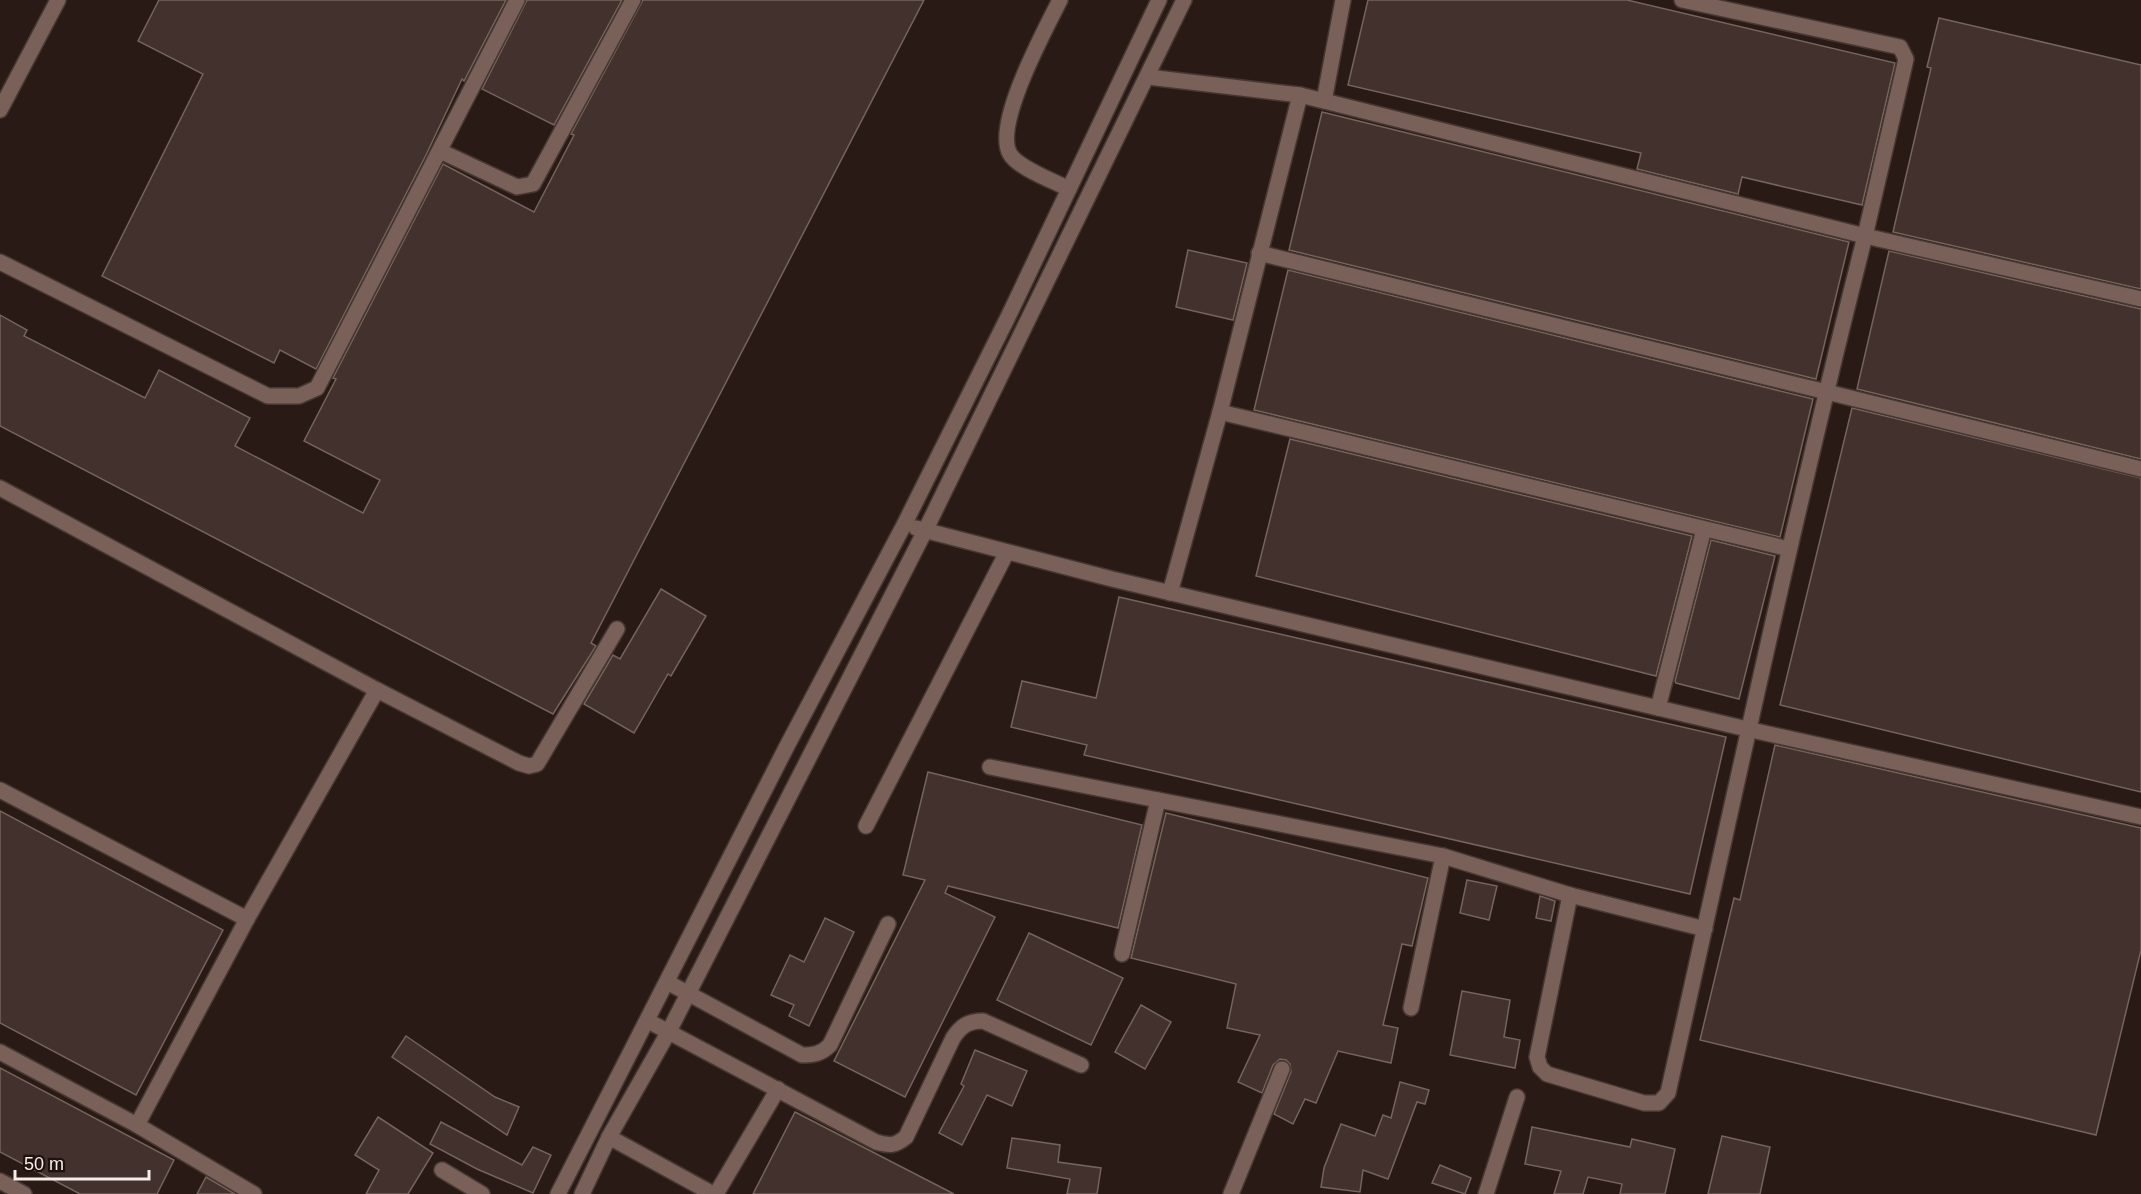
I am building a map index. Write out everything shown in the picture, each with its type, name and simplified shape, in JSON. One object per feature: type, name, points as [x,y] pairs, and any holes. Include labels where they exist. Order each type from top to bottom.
[{"type":"street","points":[[0,110],[58,0]]},
{"type":"street","points":[[0,262],[268,396],[299,396],[317,388],[517,0]]},
{"type":"street","points":[[440,151],[517,187],[533,184],[633,0]]},
{"type":"street","points":[[1060,0],[1028,64],[1006,134],[1009,153],[1017,162],[1069,189]]},
{"type":"street","points":[[558,1194],[589,1128],[648,1021],[787,746],[904,525],[1159,0]]},
{"type":"street","points":[[582,1194],[609,1137],[668,1033],[925,531],[1184,0]]},
{"type":"street","points":[[1324,101],[1343,0]]},
{"type":"street","points":[[1570,895],[1537,1057],[1540,1067],[1547,1074],[1644,1103],[1659,1103],[1668,1093],[1747,729],[1906,59],[1900,47],[1682,0]]},
{"type":"street","points":[[1148,77],[1300,95],[1865,236],[2141,299]]},
{"type":"street","points":[[1170,593],[1220,412],[1300,95]]},
{"type":"street","points":[[1259,253],[2141,469]]},
{"type":"street","points":[[1220,412],[1789,549]]},
{"type":"street","points":[[0,488],[377,690],[519,763],[537,764],[617,629]]},
{"type":"street","points":[[904,525],[1006,554],[1170,593],[1747,729],[2141,818]]},
{"type":"street","points":[[1658,708],[1704,529]]},
{"type":"street","points":[[866,826],[1006,554]]},
{"type":"street","points":[[137,1125],[247,919],[377,690]]},
{"type":"street","points":[[990,767],[1443,856],[1570,895],[1705,928]]},
{"type":"street","points":[[0,790],[247,919]]},
{"type":"street","points":[[1122,954],[1158,800]]},
{"type":"street","points":[[1411,1008],[1443,856]]},
{"type":"street","points":[[667,982],[802,1055],[822,1052],[830,1045],[888,924]]},
{"type":"street","points":[[648,1021],[876,1142],[889,1146],[895,1145],[906,1137],[953,1038],[960,1028],[972,1021],[983,1021],[1081,1065]]},
{"type":"street","points":[[0,1052],[137,1125],[254,1194]]},
{"type":"street","points":[[1231,1194],[1282,1069]]},
{"type":"street","points":[[609,1137],[714,1194],[778,1089]]},
{"type":"street","points":[[1486,1194],[1517,1097]]},
{"type":"street","points":[[442,1170],[482,1194]]},
{"type":"street","points":[[0,1181],[24,1194]]},
{"type":"building","points":[[159,0],[506,0],[464,81],[462,79],[426,155],[316,369],[280,350],[274,363],[102,276],[203,74],[138,41]]},
{"type":"building","points":[[527,0],[622,0],[554,125],[482,89]]},
{"type":"building","points":[[643,0],[924,0],[591,643],[596,646],[553,714],[0,426],[0,315],[27,330],[24,336],[145,398],[159,370],[250,418],[235,446],[363,513],[380,480],[304,441],[336,379],[333,378],[443,164],[534,212],[574,135],[571,134]]},
{"type":"building","points":[[1368,0],[1627,0],[1895,63],[1862,205],[1742,177],[1738,194],[1637,169],[1641,153],[1348,85]]},
{"type":"building","points":[[1939,18],[2141,65],[2141,289],[1893,232],[1931,68],[1927,67]]},
{"type":"building","points":[[1322,112],[1849,242],[1816,379],[1289,250]]},
{"type":"building","points":[[1188,250],[1247,263],[1233,320],[1176,307]]},
{"type":"building","points":[[1889,251],[2141,309],[2141,459],[1857,389]]},
{"type":"building","points":[[1288,270],[1813,399],[1780,537],[1254,410]]},
{"type":"building","points":[[1852,408],[2141,478],[2141,792],[1780,705]]},
{"type":"building","points":[[1290,439],[1692,536],[1656,676],[1256,576]]},
{"type":"building","points":[[1711,540],[1775,556],[1739,699],[1675,681]]},
{"type":"building","points":[[661,589],[706,616],[671,676],[668,674],[634,733],[584,704],[613,655],[620,659]]},
{"type":"building","points":[[1119,597],[1726,737],[1690,894],[1084,755],[1087,745],[1011,727],[1022,681],[1096,698]]},
{"type":"building","points":[[1775,745],[2141,828],[2141,950],[2096,1135],[1700,1040],[1734,898],[1740,900]]},
{"type":"building","points":[[928,772],[1142,825],[1118,928],[948,886],[945,893],[995,917],[905,1097],[834,1061],[925,880],[903,875]]},
{"type":"building","points":[[0,811],[223,930],[136,1095],[0,1023]]},
{"type":"building","points":[[1166,813],[1428,878],[1412,946],[1402,944],[1383,1025],[1398,1028],[1391,1063],[1338,1051],[1316,1103],[1305,1099],[1293,1124],[1274,1114],[1291,1072],[1290,1064],[1286,1060],[1280,1059],[1273,1065],[1262,1093],[1238,1082],[1260,1035],[1227,1028],[1236,984],[1131,958]]},
{"type":"building","points":[[1467,880],[1497,886],[1489,920],[1460,913]]},
{"type":"building","points":[[1540,896],[1555,901],[1551,921],[1536,918]]},
{"type":"building","points":[[825,918],[854,932],[809,1026],[789,1016],[794,1005],[771,995],[790,955],[804,962]]},
{"type":"building","points":[[1029,933],[1123,978],[1091,1045],[997,1000]]},
{"type":"building","points":[[1462,991],[1510,1000],[1504,1037],[1520,1040],[1515,1068],[1450,1055]]},
{"type":"building","points":[[1141,1005],[1171,1022],[1145,1069],[1115,1052]]},
{"type":"building","points":[[406,1036],[495,1097],[519,1107],[507,1135],[392,1057]]},
{"type":"building","points":[[975,1050],[1027,1071],[1012,1106],[987,1095],[962,1145],[939,1133],[964,1086],[961,1084]]},
{"type":"building","points":[[0,1068],[174,1160],[157,1194],[80,1194],[0,1152]]},
{"type":"building","points":[[1400,1082],[1429,1090],[1425,1104],[1417,1102],[1388,1179],[1363,1170],[1360,1192],[1321,1187],[1324,1168],[1341,1124],[1375,1136],[1383,1115],[1391,1118]]},
{"type":"building","points":[[795,1112],[954,1194],[753,1194]]},
{"type":"building","points":[[378,1117],[433,1153],[408,1194],[366,1194],[379,1170],[355,1155]]},
{"type":"building","points":[[441,1122],[522,1165],[533,1147],[551,1155],[533,1193],[477,1169],[430,1144]]},
{"type":"building","points":[[1532,1127],[1630,1147],[1632,1139],[1675,1149],[1665,1194],[1620,1194],[1622,1184],[1588,1177],[1583,1194],[1554,1194],[1561,1171],[1525,1164]]},
{"type":"building","points":[[1722,1136],[1770,1147],[1760,1194],[1708,1194]]},
{"type":"building","points":[[1012,1138],[1060,1145],[1058,1162],[1101,1168],[1097,1194],[1067,1194],[1070,1179],[1007,1168]]},
{"type":"building","points":[[1440,1165],[1471,1178],[1465,1194],[1432,1183]]},
{"type":"building","points":[[206,1177],[235,1194],[197,1194]]}]
